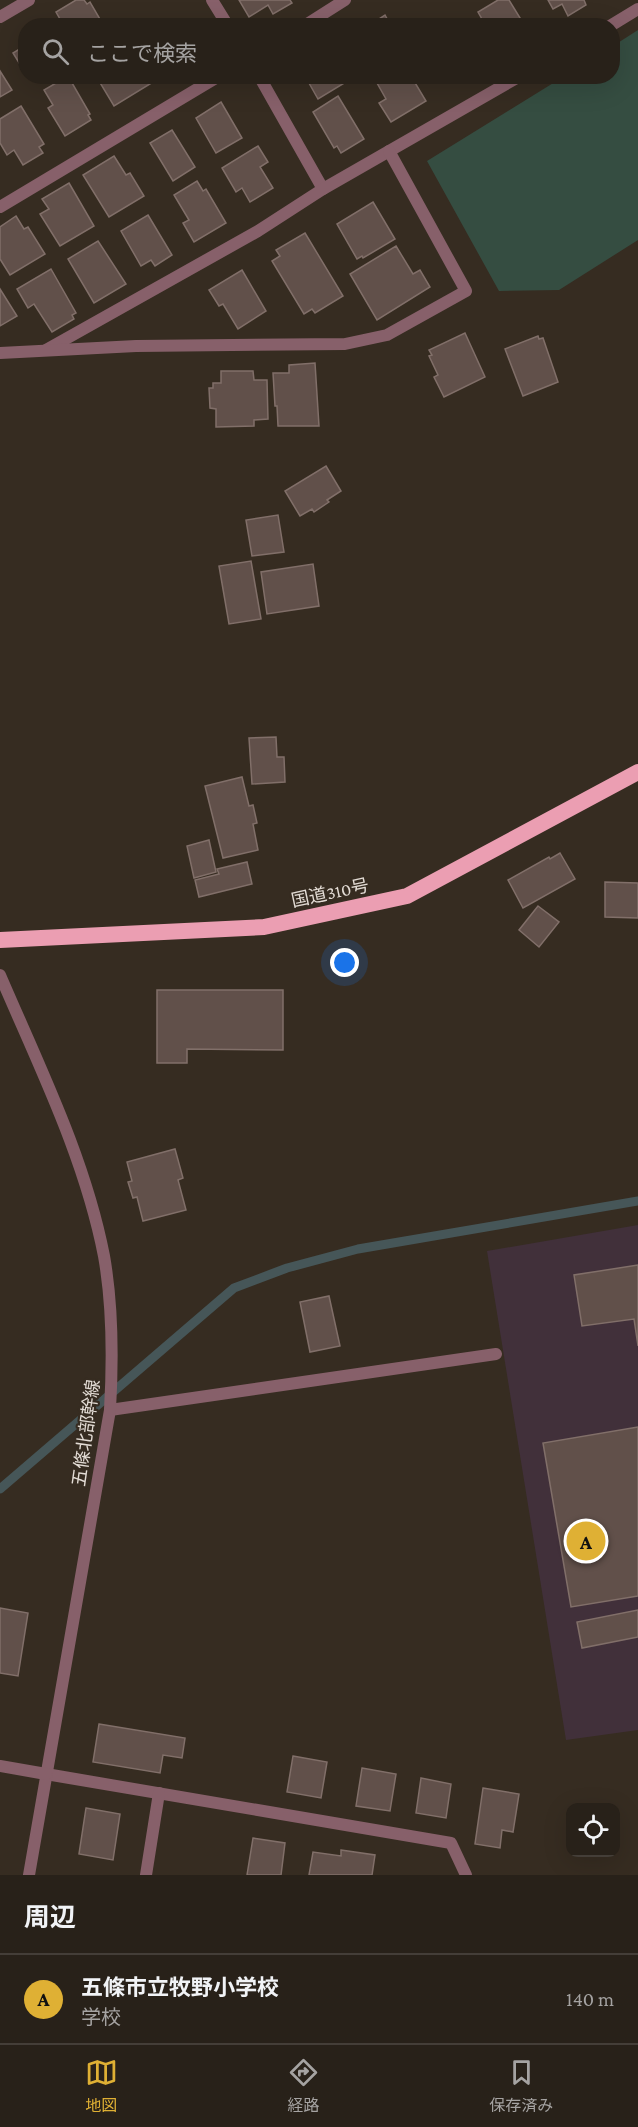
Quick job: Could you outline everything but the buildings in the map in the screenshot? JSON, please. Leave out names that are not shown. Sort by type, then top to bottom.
[{"type":"highway","name":"国道310号","points":[[0,940],[264,927],[407,896],[638,772]]},
{"type":"street","points":[[0,17],[30,0]]},
{"type":"street","points":[[213,0],[223,18]]},
{"type":"street","points":[[317,18],[345,0]]},
{"type":"street","points":[[620,20],[638,9]]},
{"type":"street","points":[[0,207],[206,84]]},
{"type":"street","points":[[264,84],[323,189]]},
{"type":"street","points":[[42,352],[258,231],[323,189],[506,84]]},
{"type":"street","points":[[0,353],[136,346],[345,344],[387,335],[466,291],[389,151]]},
{"type":"street","name":"五條北部幹線","points":[[0,975],[76,1158],[96,1222],[111,1307],[113,1360],[110,1410],[29,1875]]},
{"type":"street","points":[[110,1410],[496,1354]]},
{"type":"street","points":[[0,1766],[451,1843],[466,1875]]},
{"type":"street","points":[[146,1875],[159,1793]]},
{"type":"shaded area","points":[[638,1225],[638,1730],[566,1740],[487,1251]]},
{"type":"green space","points":[[638,30],[638,240],[559,290],[499,291],[427,161],[552,84],[620,84],[620,42]]},
{"type":"waterway","points":[[0,1489],[234,1288],[287,1268],[358,1249],[638,1201]]},
{"type":"place","name":"五條市立牧野小学校","points":[[586,1541]]}]
